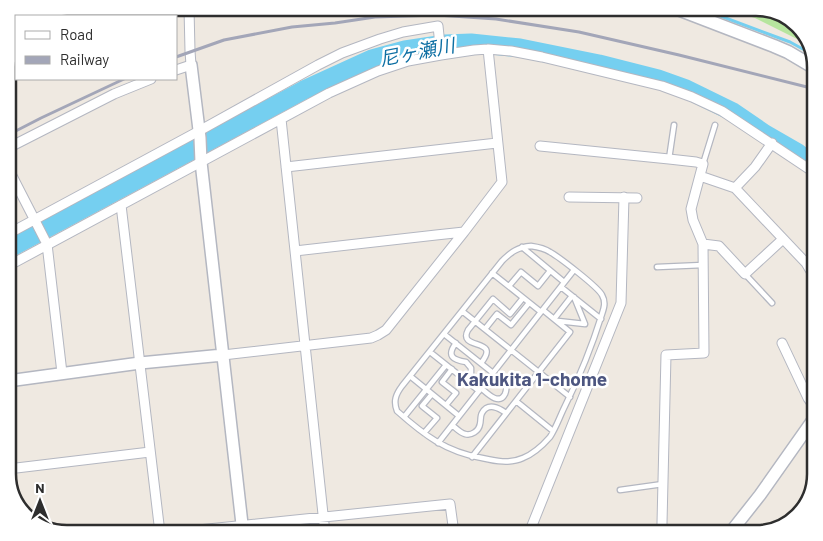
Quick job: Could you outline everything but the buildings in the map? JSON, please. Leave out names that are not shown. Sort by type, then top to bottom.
[{"type":"main road","points":[[696,16],[774,46],[806,63]]},
{"type":"street","points":[[189,16],[190,51],[201,160],[241,525]]},
{"type":"street","points":[[16,230],[199,135],[318,65],[342,54],[403,32],[438,26],[440,52]]},
{"type":"street","points":[[16,380],[371,338],[383,333],[502,182],[488,49]]},
{"type":"street","points":[[16,261],[201,160],[329,93],[378,71],[440,52],[488,49],[525,53],[662,86],[722,111],[807,167]]},
{"type":"street","points":[[178,69],[192,65]]},
{"type":"street","points":[[16,144],[114,94],[149,80]]},
{"type":"street","points":[[281,119],[324,525]]},
{"type":"street","points":[[286,167],[497,143]]},
{"type":"street","points":[[735,188],[756,167],[772,143]]},
{"type":"street","points":[[540,146],[703,164],[691,209],[692,220],[703,244],[704,353],[666,355],[664,525]]},
{"type":"street","points":[[700,176],[735,188],[807,264]]},
{"type":"street","points":[[16,184],[47,244],[62,373]]},
{"type":"street","points":[[532,525],[621,303],[624,197]]},
{"type":"street","points":[[569,198],[637,198]]},
{"type":"street","points":[[121,205],[159,525]]},
{"type":"street","points":[[295,251],[464,232]]},
{"type":"street","points":[[703,244],[719,246],[745,274],[783,239]]},
{"type":"street","points":[[782,344],[807,396]]},
{"type":"street","points":[[737,525],[807,430]]},
{"type":"street","points":[[16,468],[150,452]]},
{"type":"street","points":[[276,525],[450,504],[453,525]]},
{"type":"lane","points":[[669,159],[674,125]]},
{"type":"lane","points":[[703,164],[714,125]]},
{"type":"lane","points":[[531,246],[552,253],[598,289],[605,302],[601,319],[580,374],[553,431],[548,439],[532,453],[517,461],[505,462],[472,456],[451,450],[438,443],[397,411],[395,401],[399,390],[502,260],[510,252],[522,247],[531,246]]},
{"type":"lane","points":[[522,247],[563,284],[573,297],[585,324],[555,320]]},
{"type":"lane","points":[[657,267],[703,266]]},
{"type":"lane","points":[[438,443],[574,270]]},
{"type":"lane","points":[[508,286],[521,272],[538,286],[550,271]]},
{"type":"lane","points":[[472,456],[570,332],[529,303],[492,273]]},
{"type":"lane","points":[[745,274],[772,303]]},
{"type":"lane","points":[[573,297],[601,319]]},
{"type":"lane","points":[[555,320],[573,297]]},
{"type":"lane","points":[[480,363],[486,356],[485,349],[480,345],[470,342],[466,337],[466,333],[493,299],[510,314],[523,298]]},
{"type":"lane","points":[[485,329],[497,314],[511,325],[529,303]]},
{"type":"lane","points":[[462,311],[570,397]]},
{"type":"lane","points":[[444,334],[493,373]]},
{"type":"lane","points":[[456,344],[452,350],[453,357],[459,361],[466,362],[471,368],[471,373],[465,380]]},
{"type":"lane","points":[[430,352],[465,380],[493,398],[502,398],[505,394],[506,384],[512,379],[518,379],[528,386]]},
{"type":"lane","points":[[404,417],[446,364]]},
{"type":"lane","points":[[446,405],[456,393],[442,382],[452,370]]},
{"type":"lane","points":[[410,376],[459,416]]},
{"type":"lane","points":[[424,433],[437,418],[422,406],[432,394]]},
{"type":"lane","points":[[516,401],[553,431]]},
{"type":"lane","points":[[452,425],[462,433],[470,434],[479,428],[481,415],[485,410],[495,407],[506,413]]},
{"type":"lane","points":[[620,490],[663,484]]},
{"type":"green space","points":[[748,16],[775,20],[792,31],[798,40]]},
{"type":"waterway","points":[[720,16],[790,42],[803,49]]},
{"type":"waterway","name":"尼ヶ瀬川","points":[[16,245],[304,90],[372,59],[405,50],[445,44],[471,43],[520,48],[599,64],[658,79],[686,89],[733,112],[807,160]]},
{"type":"railway","points":[[178,56],[224,40],[292,27],[375,17],[406,16]]},
{"type":"railway","points":[[452,16],[496,19],[579,32],[807,87]]},
{"type":"railway","points":[[16,131],[122,80]]},
{"type":"district","name":"Kakukita 1-chome","points":[[532,379]]}]
